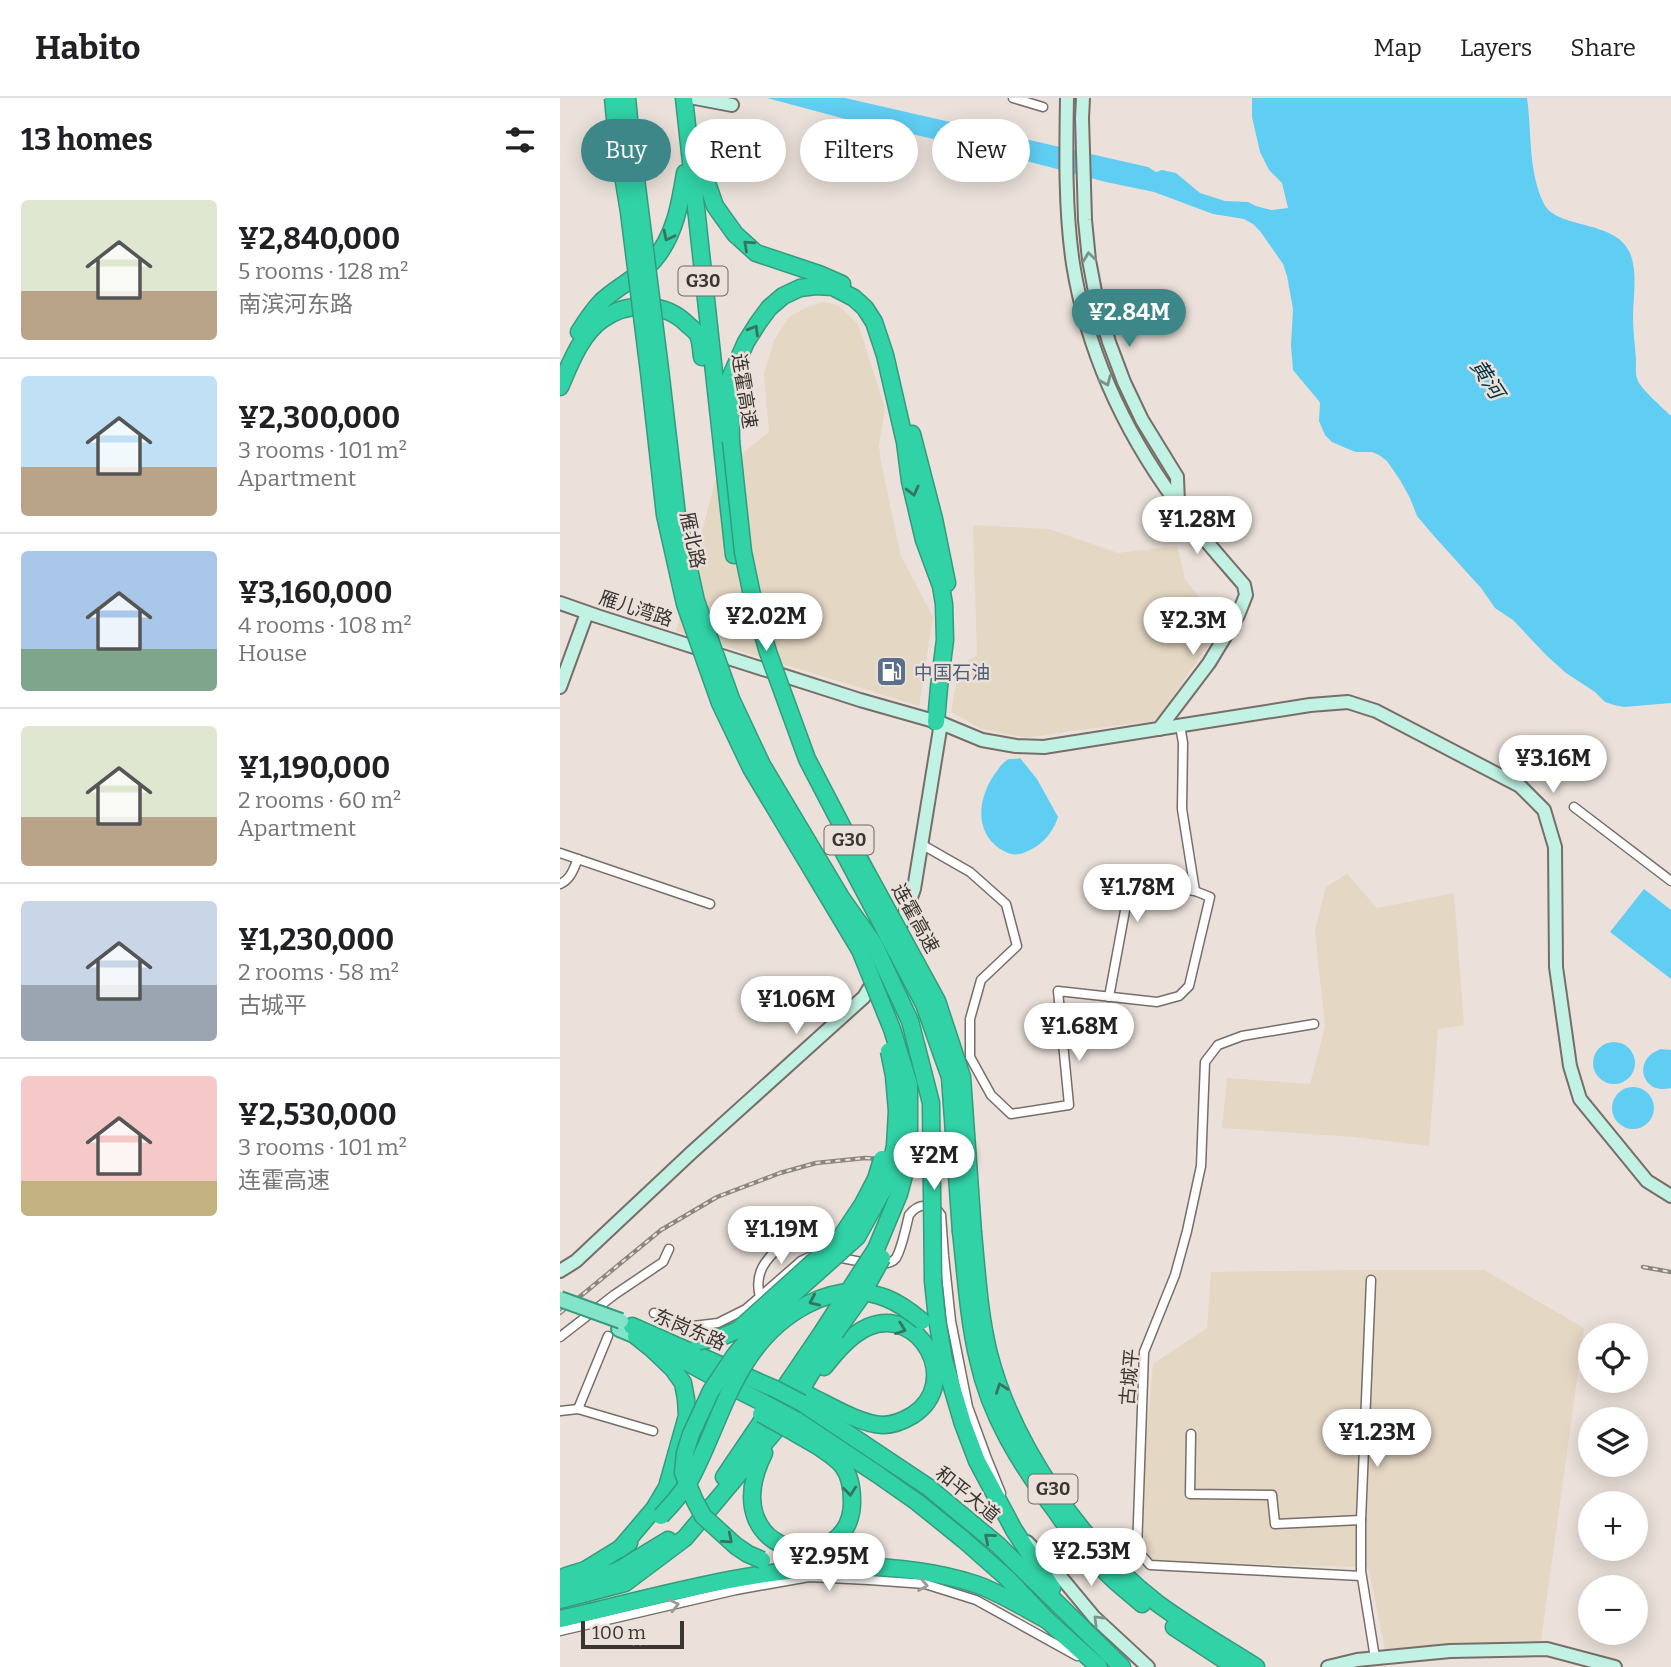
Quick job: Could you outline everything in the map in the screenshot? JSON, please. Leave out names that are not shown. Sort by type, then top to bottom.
[{"type":"highway","name":"雁北路","points":[[613,98],[665,515],[685,604],[720,703],[751,768],[867,947]]},
{"type":"highway","name":"雁北路","points":[[627,98],[677,515],[696,601],[730,699],[762,765],[842,899],[867,947]]},
{"type":"highway","name":"连霍高速","points":[[684,98],[691,119]]},
{"type":"highway","name":"连霍高速","points":[[691,119],[695,98]]},
{"type":"highway","points":[[560,364],[601,301],[634,278],[654,259],[669,237],[680,208],[685,174]]},
{"type":"highway","name":"连霍高速","points":[[693,182],[723,441],[753,600],[807,759],[937,1000],[962,1077],[970,1316],[989,1399],[1002,1428],[1034,1482],[1070,1532],[1106,1573],[1152,1612],[1235,1667]]},
{"type":"highway","name":"连霍高速","points":[[702,182],[710,307],[734,555],[743,604],[759,658],[799,765],[924,1004],[950,1077],[967,1232],[981,1313],[990,1356],[1019,1434],[1077,1523],[1113,1564],[1157,1602],[1256,1667]]},
{"type":"highway","points":[[707,182],[715,206],[736,234],[757,253],[842,284],[877,311],[884,325],[934,519],[952,611],[947,685],[938,722]]},
{"type":"highway","points":[[723,441],[730,378],[746,342],[769,308],[783,296],[800,288],[816,286],[833,287],[854,298],[865,308],[874,322],[885,355],[905,442],[910,481],[924,540],[944,604],[946,640],[939,687],[938,722]]},
{"type":"highway","points":[[560,387],[573,358],[601,320],[621,310],[648,305],[678,315],[698,335],[723,441]]},
{"type":"highway","points":[[867,947],[890,976],[910,1021],[931,1103],[933,1281],[930,1320],[977,1461],[1011,1523],[1074,1619]]},
{"type":"highway","points":[[758,1567],[748,1554],[704,1516],[683,1473],[685,1453],[711,1391],[735,1355],[764,1320],[858,1237],[887,1183],[895,1146],[897,1111],[894,1076],[867,947]]},
{"type":"highway","points":[[560,1589],[617,1571],[675,1536],[711,1495],[829,1332],[860,1298],[893,1237],[914,1175],[918,1143],[918,1073],[890,976]]},
{"type":"highway","points":[[560,1601],[625,1583],[685,1538],[793,1414],[829,1332],[876,1249],[899,1194],[906,1168],[909,1084],[892,1029],[878,997]]},
{"type":"highway","points":[[623,1330],[699,1340],[719,1338],[738,1330],[841,1237],[876,1179],[887,1144],[888,1074],[878,997]]},
{"type":"highway","points":[[560,1578],[585,1570],[620,1549],[657,1512],[680,1495],[691,1478],[747,1360],[781,1322],[806,1304],[835,1293],[868,1293],[887,1298],[930,1320]]},
{"type":"highway","points":[[793,1414],[845,1468],[851,1482],[852,1507],[847,1523],[831,1541],[811,1550],[786,1548],[777,1543],[760,1527],[752,1501],[758,1465],[793,1414],[839,1349],[868,1327],[894,1324],[917,1335],[926,1346],[936,1368],[929,1401],[919,1411],[898,1423],[884,1425],[793,1414]]},
{"type":"highway","points":[[623,1330],[673,1369],[683,1383],[686,1399],[687,1416],[657,1512]]},
{"type":"highway","name":"东岗东路","points":[[623,1330],[716,1354],[778,1385],[793,1414]]},
{"type":"highway","name":"东岗东路","points":[[623,1330],[734,1388],[749,1405],[793,1414]]},
{"type":"highway","name":"和平大道","points":[[793,1414],[928,1487],[998,1545],[1122,1667]]},
{"type":"highway","name":"和平大道","points":[[793,1414],[916,1502],[964,1540],[1099,1667]]},
{"type":"highway","points":[[560,1619],[758,1567],[866,1567],[920,1570],[1047,1620]]},
{"type":"main road","points":[[695,98],[732,105]]},
{"type":"main road","points":[[1068,98],[1069,220],[1073,262],[1081,305],[1101,368],[1128,427],[1151,467],[1178,506],[1244,585],[1246,595],[1238,615],[1209,663],[1159,729]]},
{"type":"main road","points":[[1083,98],[1085,219],[1097,302],[1116,362],[1142,420],[1178,477],[1178,506]]},
{"type":"main road","name":"雁儿湾路","points":[[560,603],[860,700],[938,722],[982,740],[1016,746],[1044,747],[1310,705],[1348,702],[1376,711],[1520,786],[1544,810],[1555,847],[1556,967],[1570,1066],[1580,1099],[1647,1181],[1671,1196]]},
{"type":"main road","points":[[560,687],[587,612]]},
{"type":"main road","points":[[560,1271],[576,1261],[691,1153],[864,998],[891,951],[914,888],[938,746],[938,722]]},
{"type":"main road","name":"东岗东路","points":[[560,1299],[623,1330]]},
{"type":"main road","name":"东岗东路","points":[[560,1308],[623,1330]]},
{"type":"main road","points":[[1011,1523],[1094,1617],[1148,1667]]},
{"type":"main road","points":[[1328,1667],[1357,1660],[1450,1651],[1547,1649],[1615,1667]]},
{"type":"street","points":[[1013,98],[1040,103]]},
{"type":"street","points":[[1180,725],[1183,743],[1182,809],[1195,891]]},
{"type":"street","points":[[1574,807],[1671,881]]},
{"type":"street","points":[[921,844],[970,872],[1006,904],[1017,946],[981,980],[970,1019],[970,1057],[991,1095],[1011,1114],[1069,1105],[1058,991],[1109,997],[1157,1002],[1179,996],[1189,986],[1210,897],[1195,891],[1134,883],[1129,889],[1109,997]]},
{"type":"street","points":[[560,853],[710,904]]},
{"type":"street","points":[[560,884],[570,877],[578,859]]},
{"type":"street","name":"古城平","points":[[1314,1024],[1242,1036],[1218,1045],[1205,1062],[1201,1166],[1175,1275],[1144,1352],[1137,1550],[1150,1565],[1361,1576]]},
{"type":"street","points":[[654,1312],[693,1326],[718,1323],[746,1309],[801,1261],[817,1254],[881,1265],[891,1262],[898,1255],[909,1215],[922,1206],[928,1205],[938,1210],[941,1215],[951,1321],[968,1407],[1011,1523]]},
{"type":"street","points":[[760,1297],[760,1270],[791,1235]]},
{"type":"street","points":[[560,1337],[614,1295],[663,1262],[669,1249]]},
{"type":"street","points":[[1371,1280],[1361,1576],[1375,1658]]},
{"type":"street","points":[[578,1409],[623,1330]]},
{"type":"street","points":[[560,1411],[578,1409],[653,1431]]},
{"type":"street","points":[[1191,1434],[1191,1494],[1272,1495],[1275,1524],[1361,1520]]},
{"type":"street","points":[[560,1631],[736,1590],[809,1577],[925,1584],[978,1593],[1074,1653],[1089,1667]]},
{"type":"shaded area","points":[[823,302],[838,305],[858,324],[885,408],[879,446],[901,556],[933,617],[919,706],[676,631],[717,474],[769,432],[764,374],[774,340],[789,317]]},
{"type":"shaded area","points":[[973,525],[1049,529],[1118,553],[1177,546],[1185,579],[1221,626],[1156,721],[1027,738],[982,729],[951,712],[959,667],[977,655]]},
{"type":"shaded area","points":[[1347,874],[1377,908],[1454,893],[1464,1025],[1438,1029],[1429,1146],[1354,1137],[1222,1128],[1227,1078],[1310,1084],[1325,1027],[1315,931],[1326,887]]},
{"type":"shaded area","points":[[1484,1270],[1578,1325],[1578,1372],[1541,1641],[1385,1649],[1368,1567],[1141,1562],[1137,1543],[1153,1364],[1207,1328],[1211,1272]]},
{"type":"water","points":[[767,98],[845,98],[937,119],[932,119],[932,139],[918,135],[918,119],[845,119]]},
{"type":"water","name":"黄河","points":[[1252,98],[1527,98],[1535,178],[1544,204],[1561,218],[1612,235],[1623,242],[1630,253],[1634,277],[1633,322],[1637,379],[1671,416],[1671,703],[1624,707],[1614,705],[1605,702],[1566,673],[1513,620],[1495,608],[1481,588],[1417,516],[1410,498],[1387,461],[1372,452],[1348,449],[1332,442],[1325,435],[1319,421],[1320,403],[1293,370],[1293,309],[1283,264],[1253,224],[1244,219],[1213,214],[1154,192],[1030,162],[1030,140],[1148,167],[1156,172],[1162,170],[1176,173],[1200,193],[1225,201],[1248,202],[1271,210],[1288,208],[1282,183],[1269,170],[1260,152],[1252,117]]},
{"type":"water","points":[[1020,758],[1037,779],[1058,817],[1051,832],[1040,844],[1026,852],[1011,854],[992,842],[982,824],[981,814],[985,794],[994,775],[1007,760]]},
{"type":"water","points":[[1644,889],[1671,910],[1671,979],[1610,932]]},
{"type":"water","points":[[1614,1042],[1629,1048],[1635,1063],[1629,1078],[1614,1084],[1599,1078],[1593,1063],[1599,1048]]},
{"type":"water","points":[[1661,1049],[1671,1050],[1671,1088],[1653,1087],[1644,1075],[1646,1060]]},
{"type":"water","points":[[1633,1087],[1648,1093],[1654,1108],[1648,1123],[1633,1129],[1618,1123],[1612,1108],[1618,1093]]},
{"type":"railway","points":[[560,1313],[661,1230],[717,1197],[780,1173],[816,1163],[865,1158],[929,1162]]},
{"type":"railway","points":[[1643,1267],[1671,1272]]},
{"type":"place","name":"中国石油","points":[[891,672]]}]
